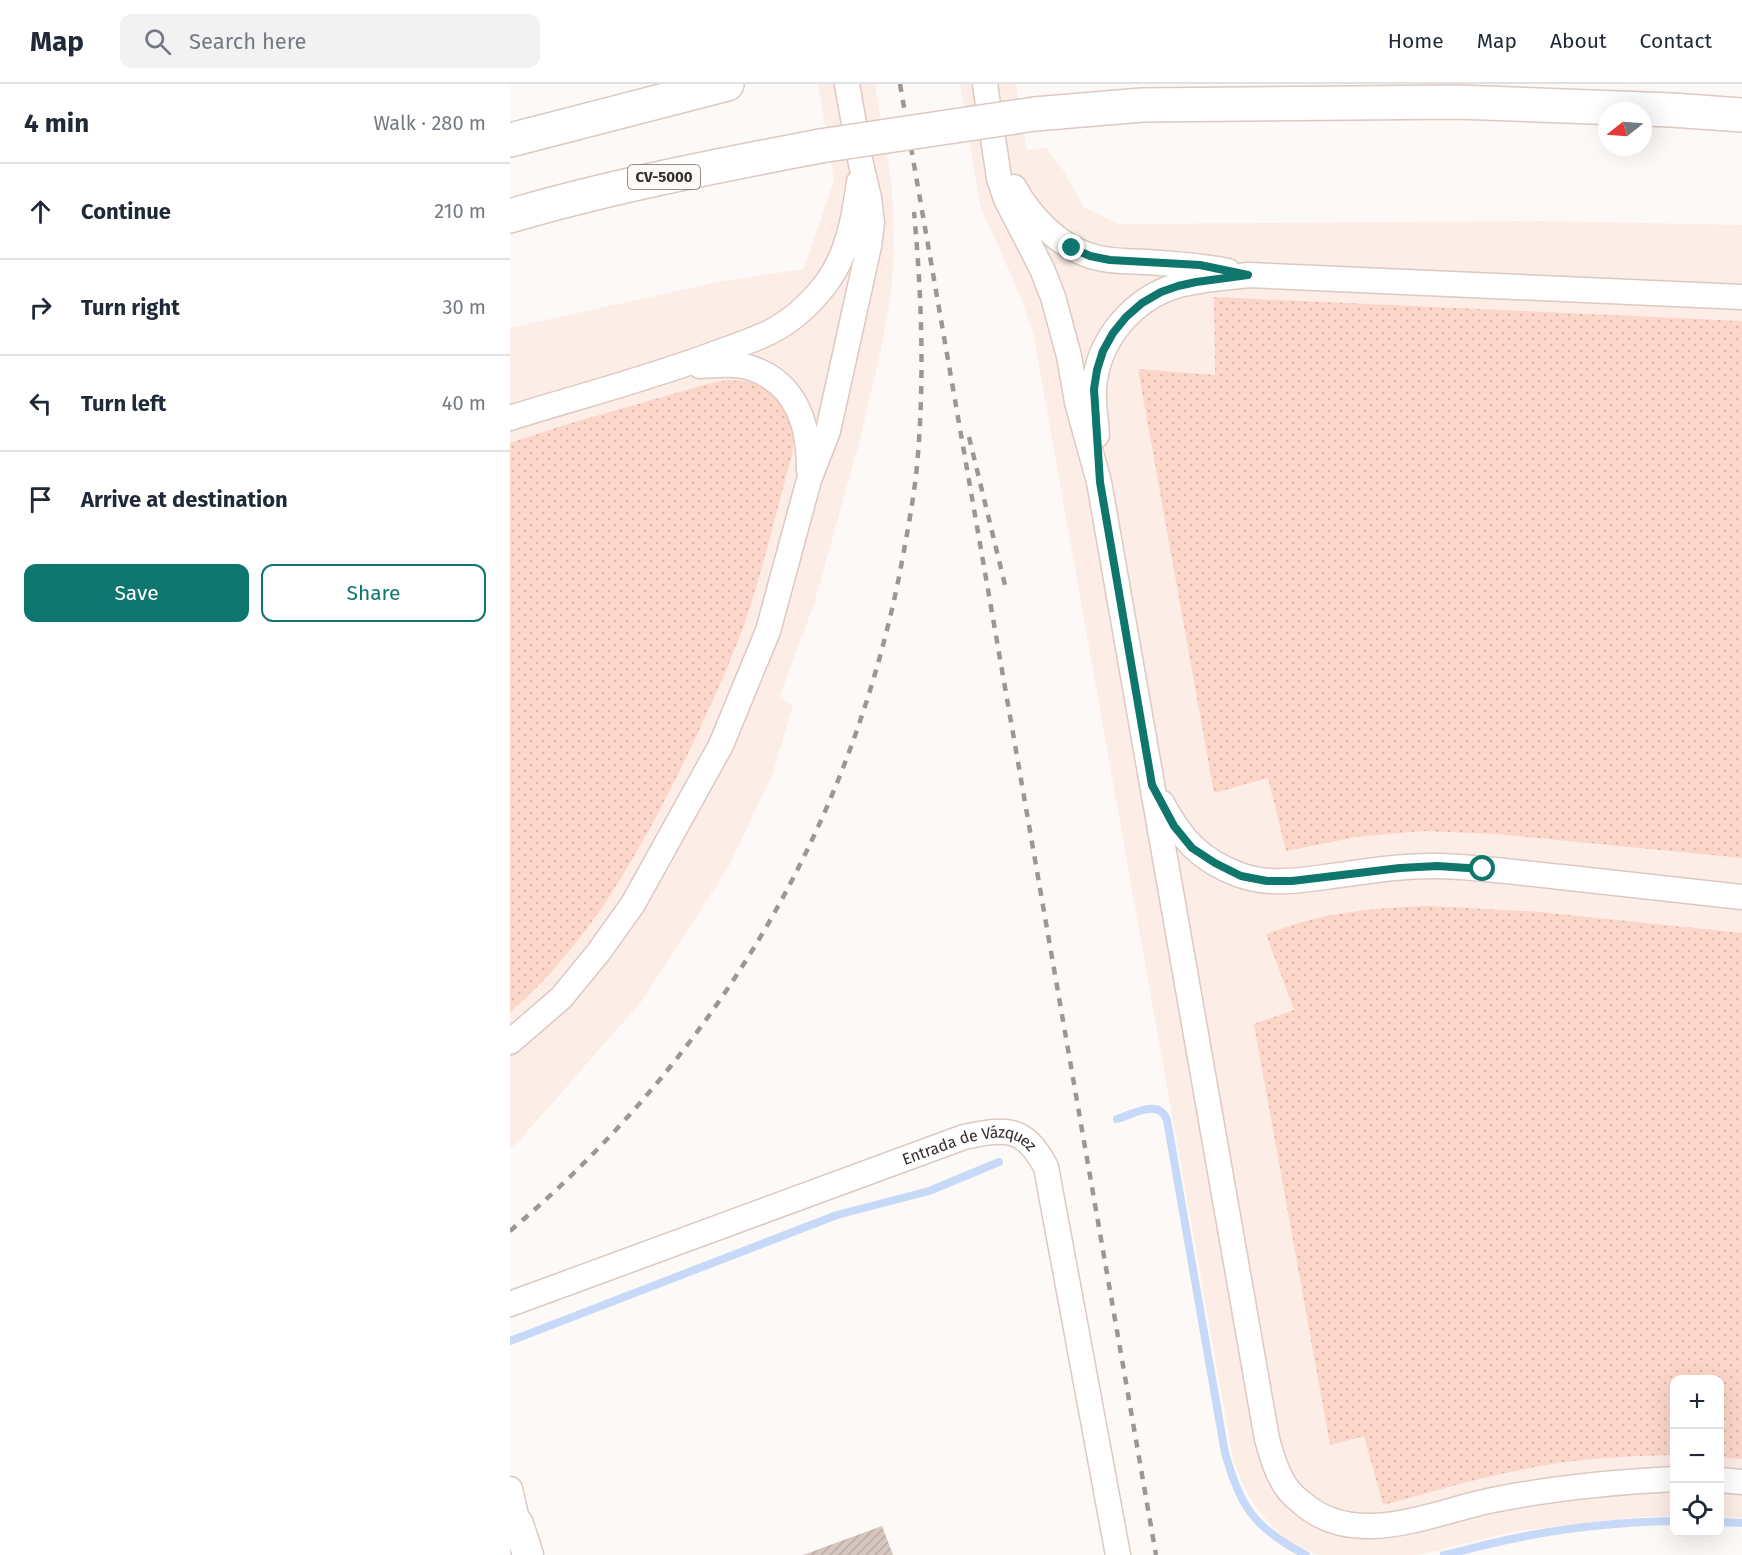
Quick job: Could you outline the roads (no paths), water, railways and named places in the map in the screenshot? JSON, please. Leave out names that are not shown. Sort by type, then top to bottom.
[{"type":"highway","points":[[510,123],[558,112],[720,84]]},
{"type":"highway","points":[[510,140],[727,84]]},
{"type":"highway","name":"CV-5000","points":[[510,216],[676,175],[820,146],[1035,114],[1142,105],[1458,102],[1742,115]]},
{"type":"street","points":[[510,1042],[561,998],[598,953],[633,904],[720,745],[768,631],[809,480],[828,431],[869,246],[872,222],[869,198],[847,84]]},
{"type":"street","points":[[985,84],[999,178],[1006,199],[1042,269],[1053,297],[1069,356],[1077,402],[1100,482]]},
{"type":"street","points":[[994,143],[1025,205],[1041,223],[1072,248],[1090,256],[1110,260],[1200,265],[1248,275],[1742,297]]},
{"type":"street","points":[[510,418],[683,366],[770,333],[791,319],[826,284],[839,262],[855,213],[861,164]]},
{"type":"street","points":[[1248,275],[1196,282],[1161,292],[1142,303],[1113,333],[1103,351],[1094,389],[1100,482],[1267,1439],[1281,1479],[1308,1509],[1326,1519],[1350,1525],[1373,1526],[1393,1524],[1492,1500],[1553,1490],[1619,1482],[1670,1479]]},
{"type":"street","points":[[683,366],[727,365],[750,368],[767,375],[782,386],[795,401],[804,422],[809,446],[809,480]]},
{"type":"street","points":[[1152,785],[1174,826],[1192,848],[1241,876],[1267,881],[1292,881],[1400,868],[1437,866],[1742,897]]},
{"type":"street","name":"Entrada de Vázquez","points":[[510,1304],[964,1137],[988,1132],[1010,1132],[1025,1138],[1037,1150],[1046,1167],[1118,1555]]},
{"type":"street","points":[[1724,1480],[1742,1482]]},
{"type":"street","points":[[510,1489],[528,1555]]},
{"type":"street","points":[[518,1524],[520,1555]]},
{"type":"waterway","points":[[1117,1119],[1138,1111],[1152,1109],[1163,1113],[1167,1120],[1225,1453],[1242,1499],[1256,1519],[1276,1537],[1306,1555]]},
{"type":"waterway","points":[[510,1341],[837,1215],[929,1191],[999,1162]]},
{"type":"waterway","points":[[1444,1555],[1559,1530],[1670,1521]]},
{"type":"waterway","points":[[1724,1522],[1742,1523]]},
{"type":"railway","points":[[900,84],[1156,1555]]},
{"type":"railway","points":[[510,1231],[583,1164],[649,1092],[709,1016],[762,935],[807,850],[846,761],[877,668],[900,572],[916,476],[921,410],[921,344],[914,212]]},
{"type":"railway","points":[[969,437],[1005,585]]}]
